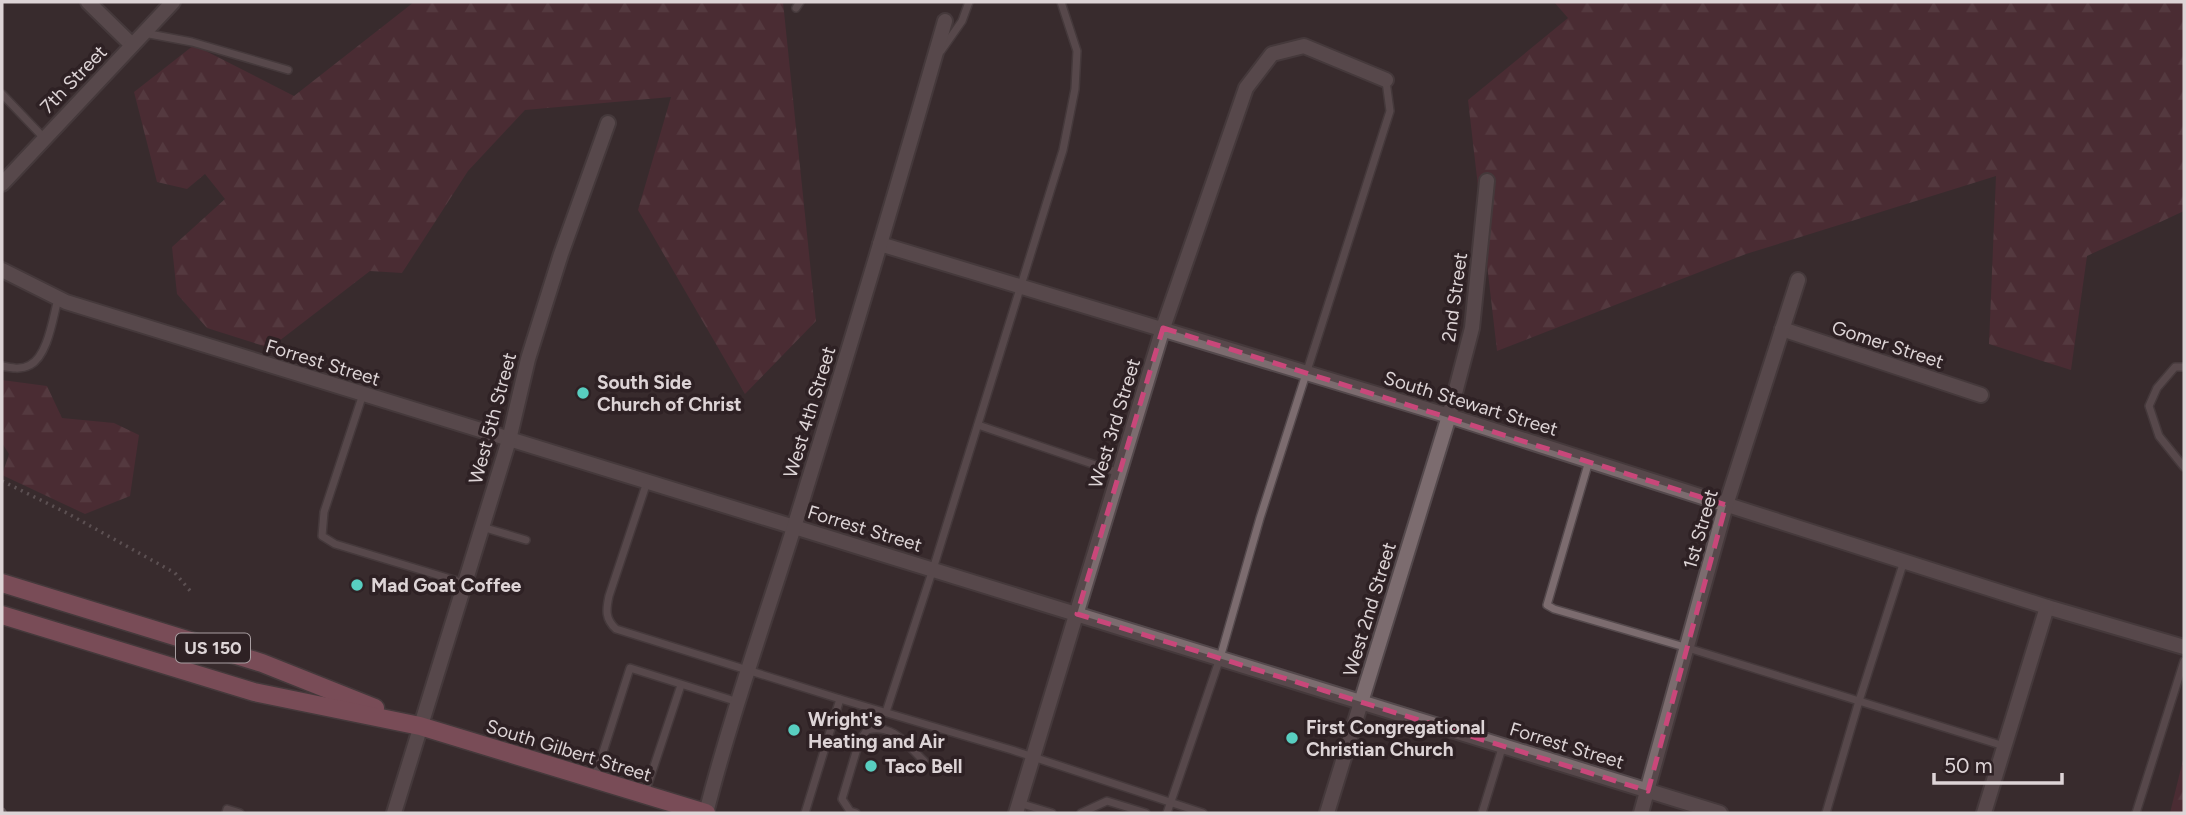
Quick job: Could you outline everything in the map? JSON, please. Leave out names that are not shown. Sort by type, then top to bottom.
[{"type":"main road","name":"South Gilbert Street","points":[[2,583],[262,663],[420,726],[706,813]]},
{"type":"main road","name":"South Gilbert Street","points":[[2,615],[254,692],[420,726]]},
{"type":"street","points":[[88,2],[132,45]]},
{"type":"street","name":"7th Street","points":[[2,184],[173,2]]},
{"type":"street","name":"West 4th Street","points":[[706,813],[880,244],[945,21]]},
{"type":"street","name":"West 3rd Street","points":[[1017,808],[1163,328],[1246,88],[1272,54],[1304,47],[1386,80]]},
{"type":"street","name":"West 5th Street","points":[[394,813],[509,440],[527,359],[608,123]]},
{"type":"street","name":"2nd Street","points":[[1449,416],[1472,328],[1487,181]]},
{"type":"street","name":"South Stewart Street","points":[[880,244],[1449,416],[2047,607],[2184,647]]},
{"type":"street","name":"Forrest Street","points":[[2,270],[58,298],[509,440],[1720,813]]},
{"type":"street","name":"1st Street","points":[[1641,813],[1726,505],[1798,280]]},
{"type":"street","name":"Gomer Street","points":[[1782,329],[1982,395]]},
{"type":"street","name":"West 2nd Street","points":[[1327,813],[1449,416]]},
{"type":"street","points":[[1984,813],[2047,607]]},
{"type":"lane","points":[[934,60],[962,21],[969,2]]},
{"type":"lane","points":[[886,712],[1063,150],[1075,89],[1077,51],[1060,2]]},
{"type":"lane","points":[[144,33],[192,42],[288,70]]},
{"type":"lane","points":[[1167,813],[1220,658],[1260,518],[1390,111],[1386,80]]},
{"type":"lane","points":[[2,94],[44,138]]},
{"type":"lane","points":[[2,366],[17,369],[30,365],[41,356],[58,298]]},
{"type":"lane","points":[[2184,367],[2175,367],[2157,388],[2149,406],[2159,436],[2184,467]]},
{"type":"lane","points":[[363,394],[324,512],[322,536],[335,544],[464,583]]},
{"type":"lane","points":[[978,425],[1119,473]]},
{"type":"lane","points":[[1589,461],[1547,605],[2004,746]]},
{"type":"lane","points":[[648,482],[609,596],[606,611],[609,623],[617,629],[1012,750],[1203,813]]},
{"type":"lane","points":[[482,527],[526,541]]},
{"type":"lane","points":[[1826,813],[1904,561]]},
{"type":"lane","points":[[2136,813],[2184,661]]},
{"type":"lane","points":[[595,779],[630,668],[738,702]]},
{"type":"lane","points":[[644,795],[681,685]]},
{"type":"lane","points":[[805,813],[841,699]]},
{"type":"lane","points":[[856,813],[850,811],[842,799],[859,742],[867,730],[878,727],[890,730],[924,761]]},
{"type":"lane","points":[[1482,813],[1503,745]]},
{"type":"lane","points":[[1081,813],[1107,801],[1146,813]]},
{"type":"lane","points":[[1017,808],[1052,813]]},
{"type":"lane","points":[[226,813],[227,809],[240,813]]},
{"type":"path","points":[[2,481],[65,512],[175,573],[192,593]]},
{"type":"highlighted area","points":[[1163,328],[1726,505],[1648,791],[1077,614]]},
{"type":"green space","points":[[414,2],[783,2],[816,321],[745,394],[638,210],[671,97],[525,110],[468,171],[402,273],[370,271],[270,348],[207,328],[177,294],[172,247],[225,199],[205,174],[187,189],[157,182],[134,92],[194,45],[294,96]]},
{"type":"green space","points":[[1554,2],[2184,2],[2184,211],[2087,256],[2071,370],[1989,344],[1996,176],[1746,254],[1497,351],[1468,100],[1568,18]]},
{"type":"green space","points":[[2,380],[47,386],[62,418],[114,423],[139,435],[130,496],[85,514],[2,475],[9,454],[2,443]]},
{"type":"green space","points":[[2184,756],[2184,813],[2170,813]]},
{"type":"railway","points":[[2,809],[5,813]]},
{"type":"place","name":"South Side Church of Christ","points":[[583,393]]},
{"type":"place","name":"Mad Goat Coffee","points":[[357,585]]},
{"type":"place","name":"Wright's Heating and Air","points":[[794,730]]},
{"type":"place","name":"First Congregational Christian Church","points":[[1292,738]]},
{"type":"place","name":"Taco Bell","points":[[871,766]]}]
